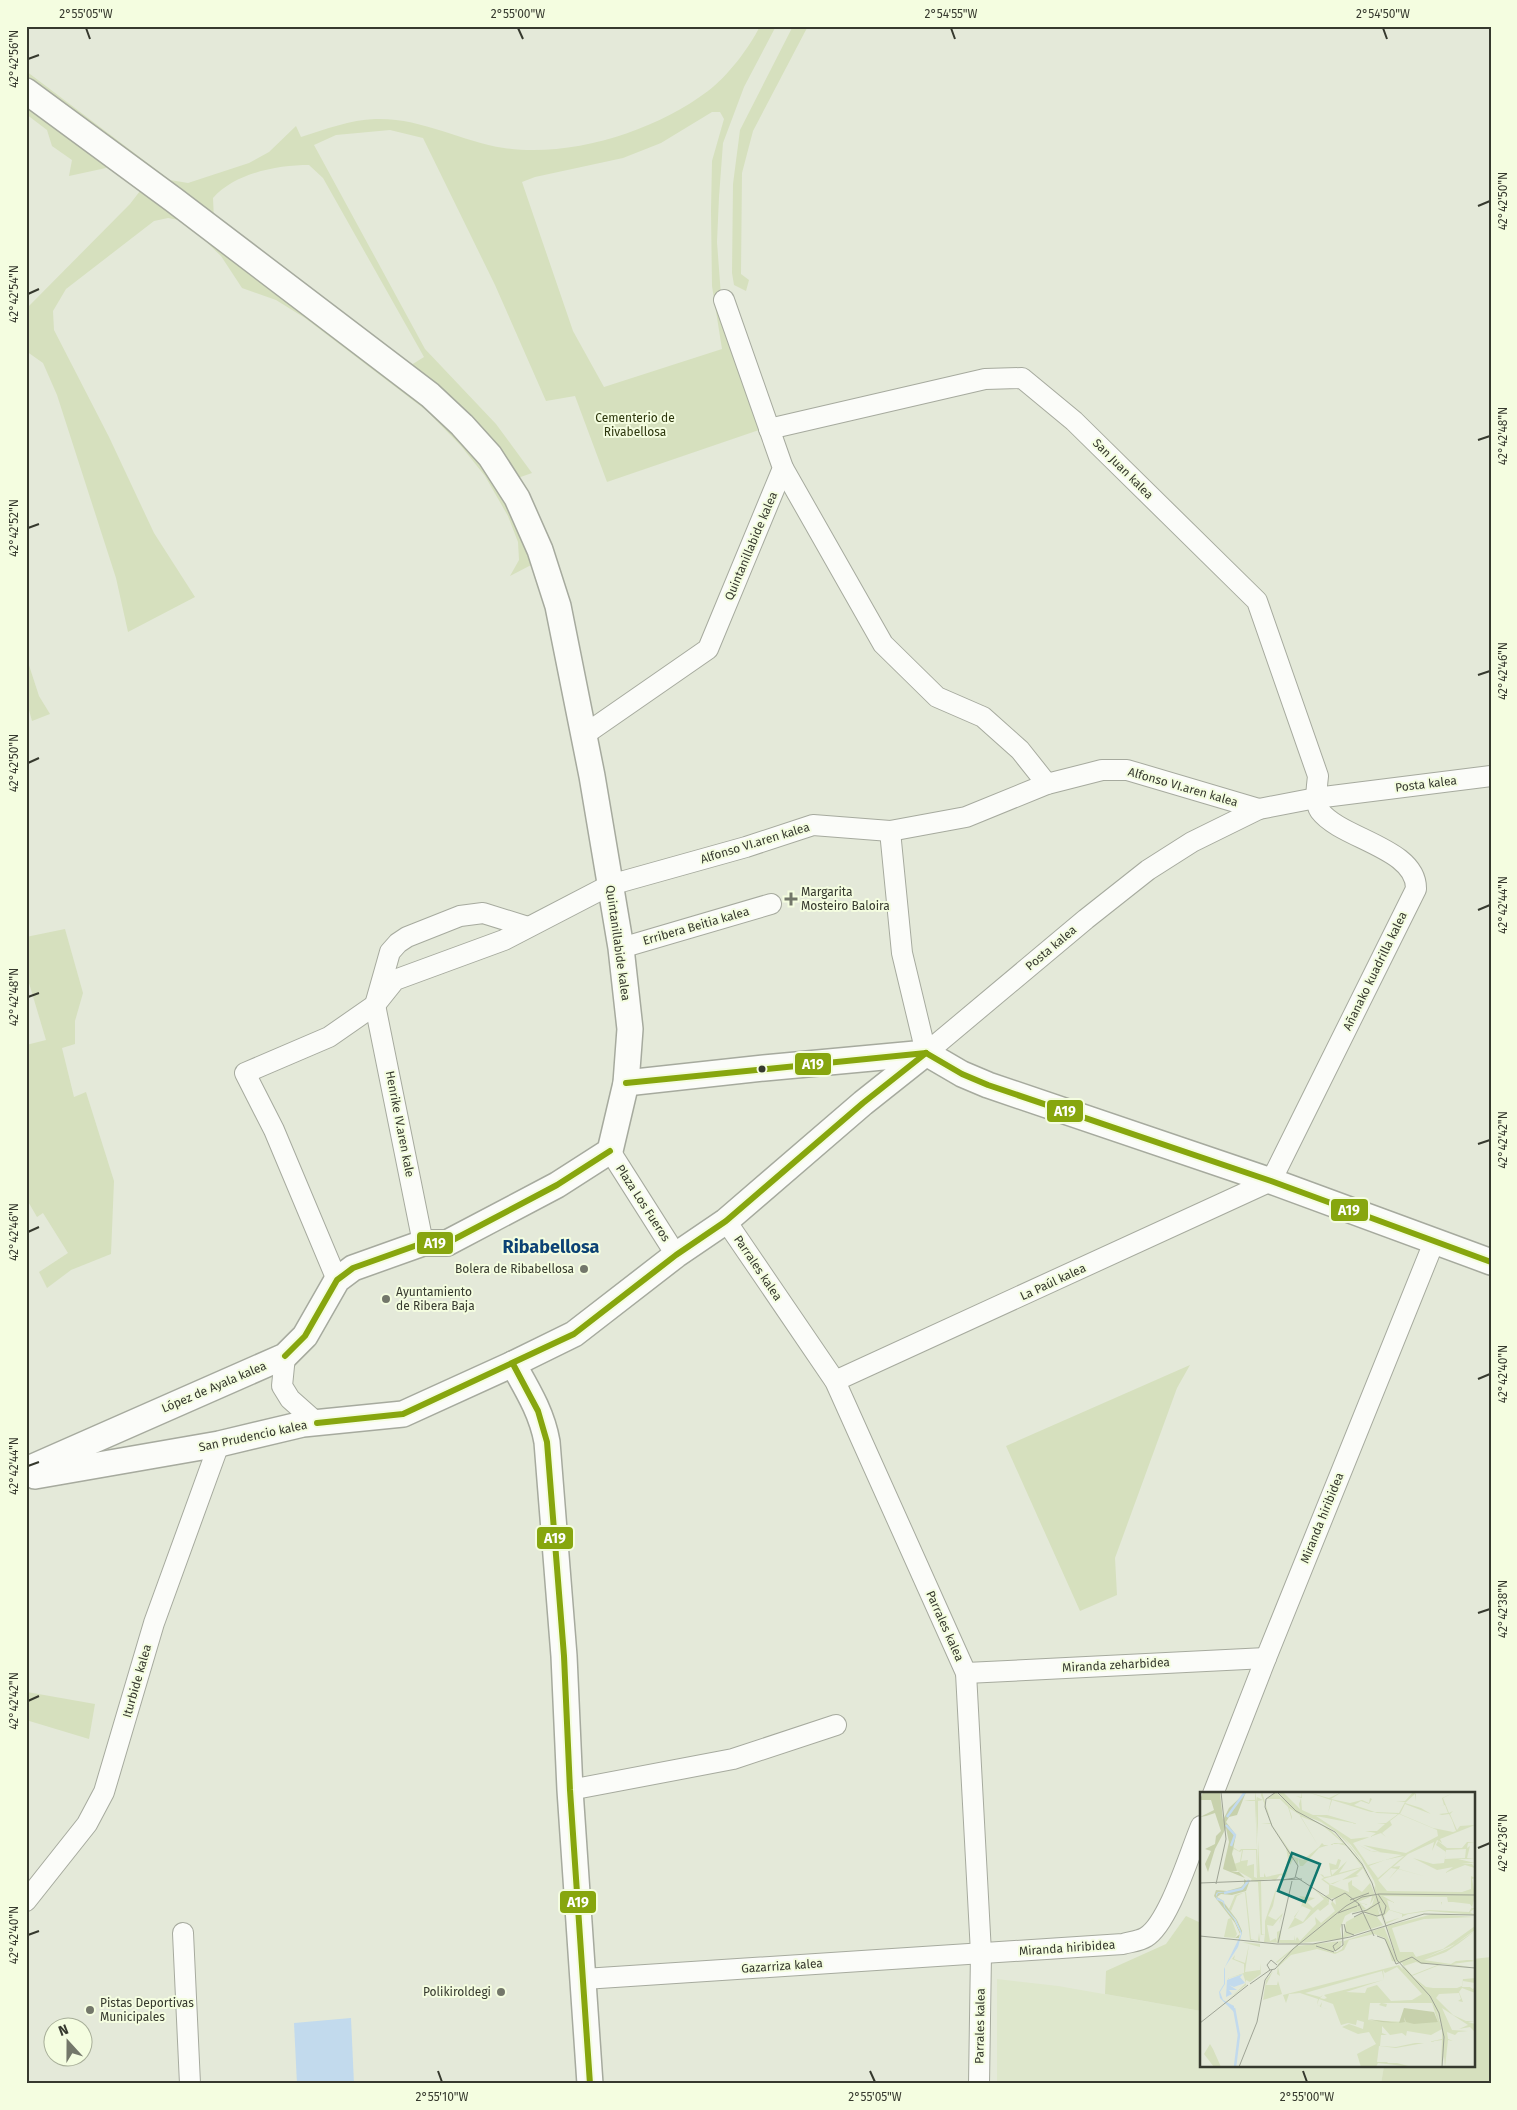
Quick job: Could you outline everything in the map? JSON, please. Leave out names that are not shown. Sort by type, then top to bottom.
[{"type":"street","name":"Quintanillabide kalea","points":[[26,90],[430,395],[462,425],[490,456],[517,498],[546,569],[558,606],[584,735],[621,948],[630,1029],[626,1084],[610,1151]]},
{"type":"street","points":[[724,300],[783,468],[883,644],[937,697],[983,717],[1020,750],[1047,784]]},
{"type":"street","name":"San Juan kalea","points":[[769,429],[985,379],[1022,378],[1074,421],[1257,601],[1318,776],[1316,798]]},
{"type":"street","name":"Quintanillabide kalea","points":[[584,735],[708,649],[783,468]]},
{"type":"street","name":"Alfonso VI.aren kalea","points":[[337,1280],[274,1130],[245,1073],[329,1037],[376,1005],[395,980],[504,940],[610,885],[746,847],[813,825],[890,831],[966,817],[1047,784],[1102,770],[1127,770],[1214,794],[1259,809]]},
{"type":"street","name":"Posta kalea","points":[[676,1255],[726,1221],[863,1102],[926,1053],[1086,919],[1148,870],[1192,842],[1259,809],[1316,798],[1491,776]]},
{"type":"street","points":[[1214,794],[1218,807],[1220,829]]},
{"type":"street","name":"Añanako kuadrilla kalea","points":[[1271,1181],[1416,889],[1416,878],[1408,868],[1394,856],[1332,822],[1319,810],[1316,798]]},
{"type":"street","points":[[890,831],[902,953],[926,1053]]},
{"type":"street","name":"Erribera Beitia kalea","points":[[621,948],[771,904]]},
{"type":"street","points":[[376,1005],[390,952],[407,937],[460,916],[484,913],[528,927]]},
{"type":"street","name":"Henrike IV.aren kale","points":[[376,1005],[423,1243]]},
{"type":"street","points":[[626,1084],[764,1068],[926,1053],[962,1074],[988,1085],[1271,1181],[1491,1262]]},
{"type":"street","name":"López de Ayala kalea","points":[[26,1470],[285,1356],[305,1336],[337,1280],[353,1268],[423,1243],[448,1243],[557,1185],[610,1151]]},
{"type":"street","name":"Plaza Los Fueros","points":[[610,1151],[676,1255]]},
{"type":"street","name":"La Paúl kalea","points":[[835,1381],[1271,1181]]},
{"type":"street","name":"Parrales kalea","points":[[726,1221],[835,1381],[966,1673],[981,1953],[979,2084]]},
{"type":"street","name":"Miranda hiribidea","points":[[1214,1792],[1434,1242]]},
{"type":"street","name":"San Prudencio kalea","points":[[26,1477],[219,1444],[303,1424],[403,1414],[574,1334],[676,1255]]},
{"type":"street","points":[[285,1356],[282,1386],[290,1399],[317,1423]]},
{"type":"street","points":[[513,1364],[535,1403],[544,1424],[548,1442],[564,1656],[570,1790],[590,2084]]},
{"type":"street","name":"Iturbide kalea","points":[[26,1901],[87,1824],[104,1792],[154,1623],[219,1444]]},
{"type":"street","name":"Miranda zeharbidea","points":[[966,1673],[1266,1658]]},
{"type":"street","points":[[570,1790],[733,1759],[836,1725]]},
{"type":"street","name":"Miranda hiribidea","points":[[981,1953],[1123,1944],[1145,1937],[1159,1925],[1177,1887],[1200,1829]]},
{"type":"street","points":[[182,1933],[190,2084]]},
{"type":"street","name":"Gazarriza kalea","points":[[584,1979],[981,1953]]},
{"type":"shaded area","points":[[997,1979],[1058,1986],[1200,2011],[1200,2068],[1384,2068],[1381,2084],[997,2084]]},
{"type":"green space","name":"Cementerio de Rivabellosa","points":[[760,26],[776,26],[744,87],[723,143],[717,242],[721,296],[759,430],[607,482],[575,396],[546,401],[495,285],[423,138],[390,130],[336,135],[314,145],[425,349],[496,424],[532,473],[515,479],[408,367],[424,357],[323,178],[309,165],[270,169],[233,182],[213,198],[214,220],[26,79],[26,71],[170,180],[188,183],[249,163],[269,152],[296,126],[301,137],[356,121],[391,119],[424,125],[488,145],[530,150],[584,145],[611,138],[663,118],[708,91],[730,70]],"holes":[[[712,112],[720,112],[724,119],[712,161],[711,211],[712,286],[722,349],[604,387],[573,331],[522,182],[535,177],[623,158],[661,143]]]},
{"type":"green space","points":[[793,26],[808,26],[753,131],[742,173],[741,274],[749,280],[746,291],[734,285],[732,273],[733,184],[740,130]]},
{"type":"green space","points":[[26,99],[102,154],[106,168],[69,176],[72,160],[52,146],[47,130],[26,114]]},
{"type":"green space","points":[[148,190],[437,412],[500,485],[533,564],[510,576],[519,560],[518,542],[508,516],[485,476],[461,446],[427,411],[305,318],[276,300],[242,288],[221,256],[195,231],[179,220],[168,218],[154,221],[66,289],[53,311],[54,330],[109,437],[154,533],[195,597],[128,632],[116,578],[57,395],[43,363],[26,351],[26,309],[130,204],[140,191]]},
{"type":"green space","points":[[26,656],[39,696],[50,714],[32,721],[26,699]]},
{"type":"green space","points":[[65,929],[83,993],[75,1021],[75,1044],[62,1048],[74,1097],[86,1092],[114,1181],[111,1254],[71,1270],[47,1288],[39,1272],[68,1253],[43,1213],[37,1217],[26,1198],[26,1045],[46,1040],[26,973],[26,937]]},
{"type":"green space","points":[[1190,1365],[1177,1388],[1115,1558],[1117,1595],[1080,1611],[1006,1446]]},
{"type":"green space","points":[[26,1637],[27,1692],[95,1704],[89,1739],[26,1720]]},
{"type":"green space","points":[[1186,1916],[1200,1923],[1200,2011],[1105,1994],[1106,1971],[1166,1944]]},
{"type":"green space","points":[[1491,1957],[1491,2084],[1381,2084],[1384,2068],[1474,2068],[1474,1959]]},
{"type":"water","points":[[351,2018],[354,2084],[297,2084],[294,2023]]},
{"type":"transit line","name":"A19","points":[[926,1053],[962,1074],[988,1085],[1271,1181],[1491,1262]]},
{"type":"transit line","name":"A19","points":[[626,1083],[926,1053]]},
{"type":"transit line","name":"A19","points":[[317,1423],[403,1414],[574,1334],[676,1255],[726,1221],[863,1103],[926,1053]]},
{"type":"transit line","name":"A19","points":[[285,1356],[305,1336],[337,1280],[353,1268],[423,1243],[447,1243],[557,1185],[610,1151]]},
{"type":"transit line","name":"A19","points":[[513,1364],[538,1411],[547,1442],[564,1656],[570,1790],[590,2084]]},
{"type":"place","name":"Margarita Mosteiro Baloira","points":[[791,899]]},
{"type":"place","name":"Bolera de Ribabellosa","points":[[584,1269]]},
{"type":"place","name":"Ayuntamiento de Ribera Baja","points":[[386,1299]]},
{"type":"place","name":"Polikiroldegi","points":[[501,1992]]},
{"type":"place","name":"Pistas Deportivas Municipales","points":[[90,2010]]},
{"type":"district","name":"Ribabellosa","points":[[551,1247]]}]
